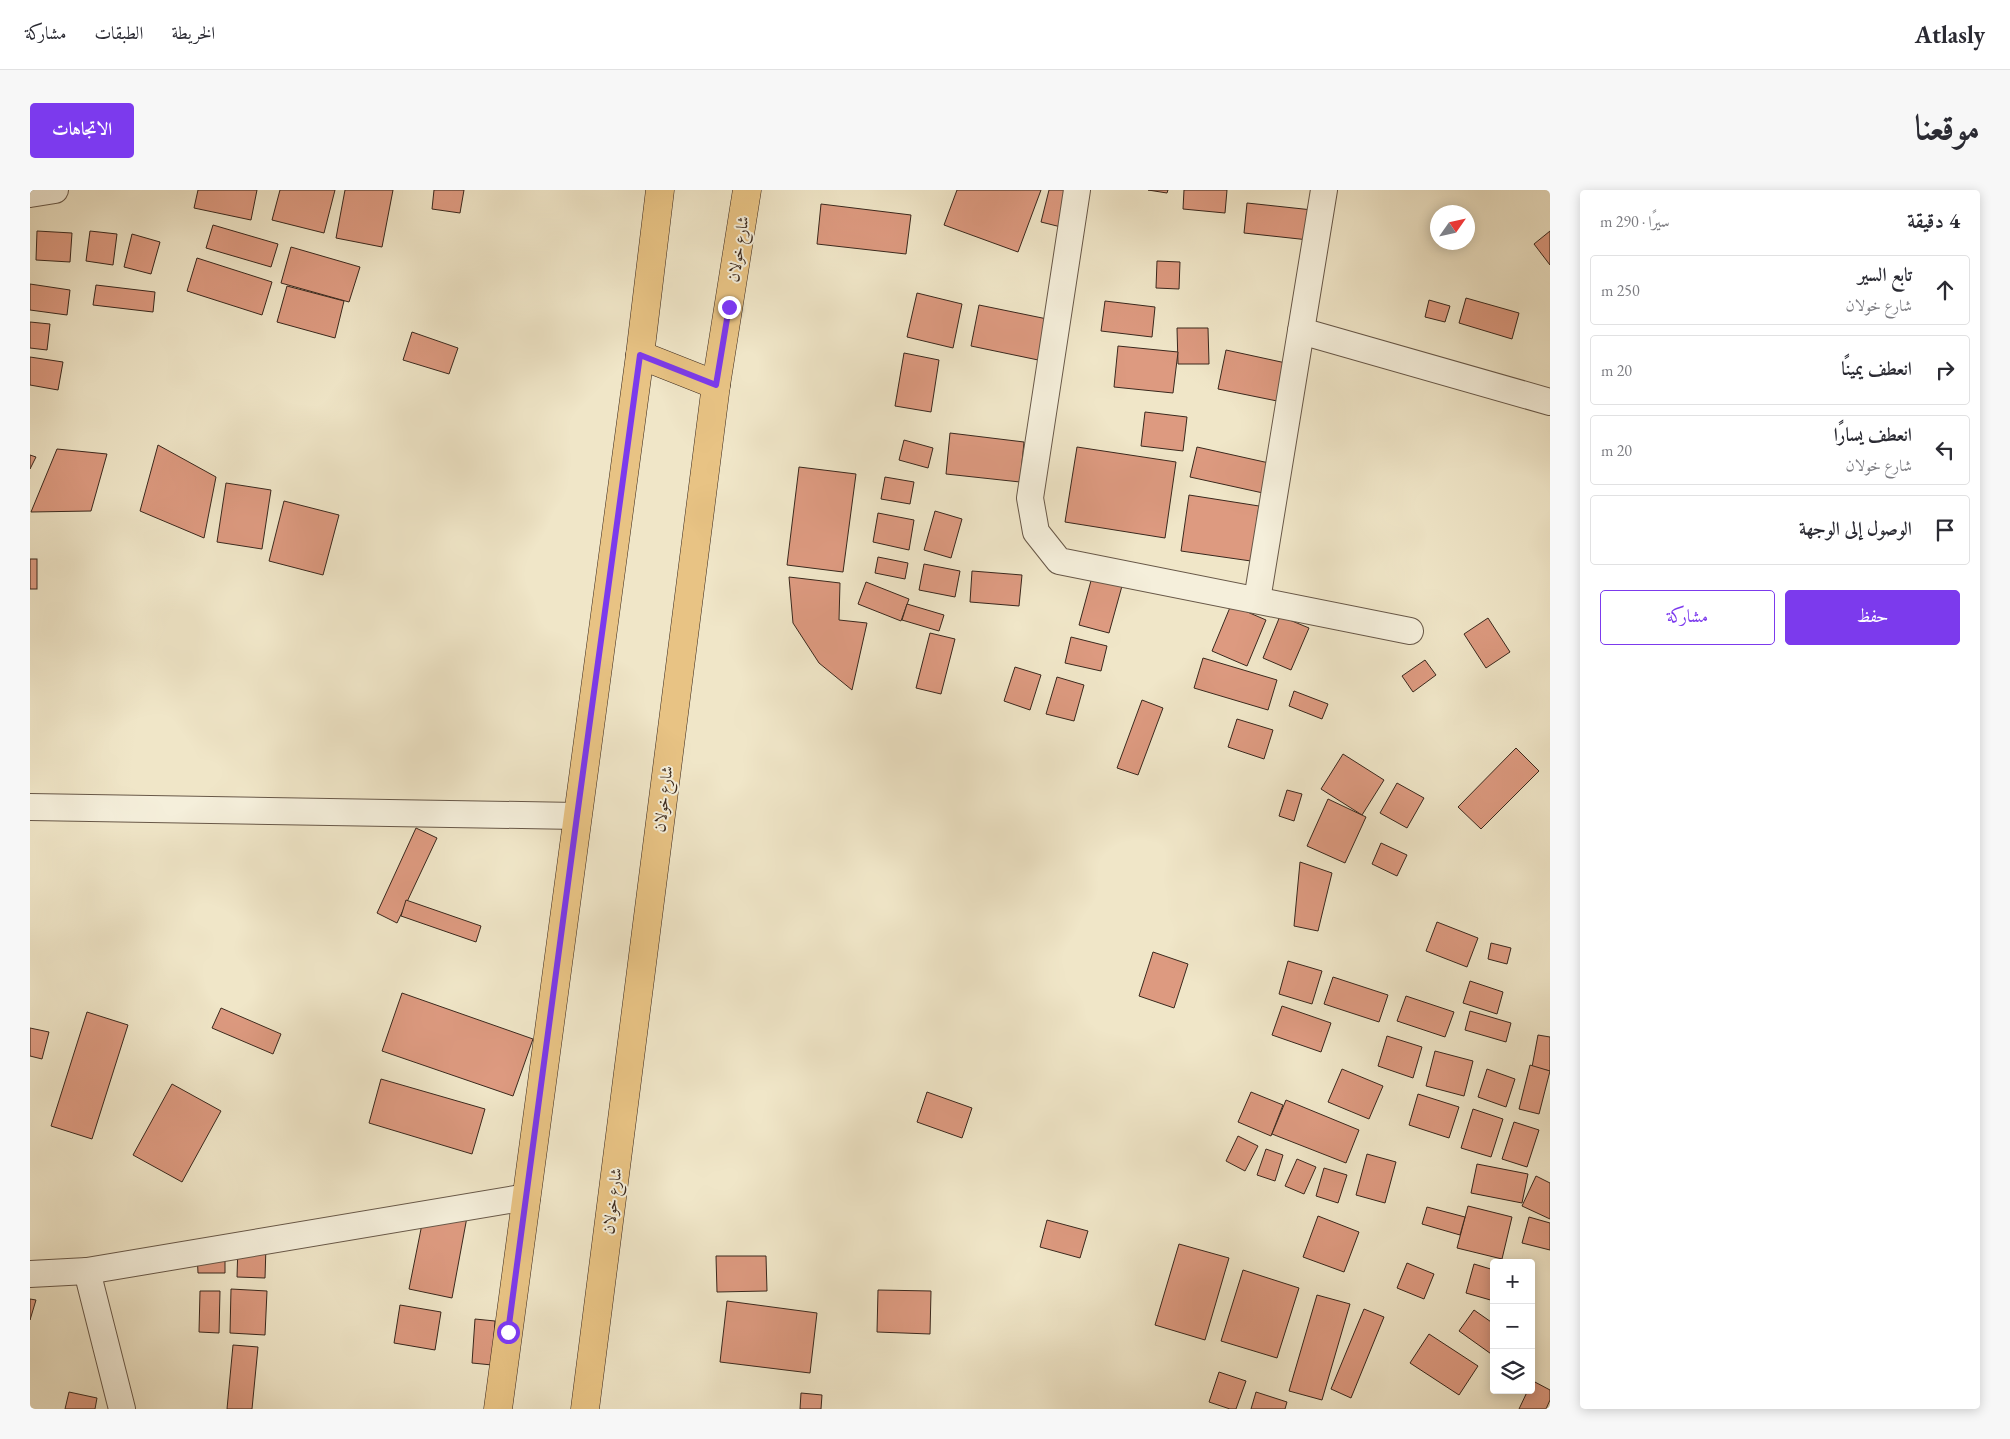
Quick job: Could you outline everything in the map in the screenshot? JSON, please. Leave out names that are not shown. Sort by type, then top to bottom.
[{"type":"main road","points":[[498,1409],[640,355],[660,190]]},
{"type":"main road","name":"شارع خولان","points":[[585,1409],[716,385],[748,190]]},
{"type":"main road","points":[[640,355],[716,385]]},
{"type":"street","points":[[30,194],[55,190]]},
{"type":"street","points":[[1076,190],[1030,498],[1036,532],[1059,561],[1410,631]]},
{"type":"street","points":[[1257,600],[1324,190]]},
{"type":"street","points":[[1301,331],[1550,402]]},
{"type":"street","points":[[30,807],[577,816]]},
{"type":"street","points":[[30,1274],[87,1270],[527,1197]]},
{"type":"street","points":[[87,1270],[122,1409]]},
{"type":"building","points":[[198,190],[257,190],[251,220],[194,208]]},
{"type":"building","points":[[280,190],[335,190],[324,233],[272,220]]},
{"type":"building","points":[[345,190],[393,190],[382,247],[336,238]]},
{"type":"building","points":[[434,190],[464,190],[460,213],[432,209]]},
{"type":"building","points":[[957,190],[1041,190],[1018,252],[944,225]]},
{"type":"building","points":[[1049,190],[1070,190],[1061,227],[1041,222]]},
{"type":"building","points":[[1148,190],[1168,190],[1167,193]]},
{"type":"building","points":[[1184,190],[1227,190],[1225,213],[1183,209]]},
{"type":"building","points":[[1247,203],[1322,211],[1318,241],[1244,233]]},
{"type":"building","points":[[821,204],[911,215],[906,254],[817,244]]},
{"type":"building","points":[[213,225],[278,244],[271,267],[206,248]]},
{"type":"building","points":[[37,231],[72,233],[70,262],[36,260]]},
{"type":"building","points":[[90,231],[117,234],[113,265],[86,261]]},
{"type":"building","points":[[1550,231],[1550,265],[1534,244]]},
{"type":"building","points":[[132,234],[160,242],[151,274],[124,267]]},
{"type":"building","points":[[291,247],[360,267],[349,302],[281,283]]},
{"type":"building","points":[[197,258],[272,282],[262,315],[187,291]]},
{"type":"building","points":[[1157,261],[1180,262],[1179,289],[1156,288]]},
{"type":"building","points":[[30,284],[70,290],[67,315],[30,310]]},
{"type":"building","points":[[96,285],[155,292],[153,312],[93,305]]},
{"type":"building","points":[[287,286],[344,301],[335,338],[277,322]]},
{"type":"building","points":[[917,293],[962,304],[953,348],[907,337]]},
{"type":"building","points":[[1466,298],[1519,313],[1512,339],[1459,323]]},
{"type":"building","points":[[1429,300],[1450,306],[1445,322],[1425,317]]},
{"type":"building","points":[[1105,301],[1155,307],[1152,337],[1101,331]]},
{"type":"building","points":[[979,305],[1052,320],[1043,361],[971,346]]},
{"type":"building","points":[[30,322],[50,324],[47,350],[30,348]]},
{"type":"building","points":[[1177,328],[1208,328],[1209,364],[1178,364]]},
{"type":"building","points":[[412,332],[458,348],[449,374],[403,360]]},
{"type":"building","points":[[1118,346],[1178,352],[1173,393],[1114,387]]},
{"type":"building","points":[[1226,350],[1295,365],[1287,403],[1218,389]]},
{"type":"building","points":[[904,353],[939,360],[931,412],[895,406]]},
{"type":"building","points":[[30,357],[63,362],[58,390],[30,385]]},
{"type":"building","points":[[1145,412],[1187,417],[1183,451],[1141,446]]},
{"type":"building","points":[[950,433],[1024,442],[1020,482],[946,474]]},
{"type":"building","points":[[904,440],[933,448],[928,468],[899,460]]},
{"type":"building","points":[[158,445],[216,477],[204,538],[140,511]]},
{"type":"building","points":[[1077,447],[1176,462],[1165,538],[1065,522]]},
{"type":"building","points":[[1197,447],[1269,463],[1263,493],[1190,477]]},
{"type":"building","points":[[57,449],[107,454],[91,511],[31,512]]},
{"type":"building","points":[[30,455],[36,457],[30,469]]},
{"type":"building","points":[[799,467],[856,474],[843,572],[787,565]]},
{"type":"building","points":[[885,477],[914,482],[910,504],[881,499]]},
{"type":"building","points":[[226,483],[271,490],[262,549],[217,542]]},
{"type":"building","points":[[1189,495],[1259,506],[1251,561],[1181,551]]},
{"type":"building","points":[[284,501],[339,515],[323,575],[269,561]]},
{"type":"building","points":[[935,511],[962,519],[951,558],[924,550]]},
{"type":"building","points":[[878,513],[914,520],[909,550],[873,542]]},
{"type":"building","points":[[878,557],[908,563],[905,579],[875,573]]},
{"type":"building","points":[[30,559],[37,559],[37,589],[30,589]]},
{"type":"building","points":[[924,564],[960,571],[955,597],[919,590]]},
{"type":"building","points":[[972,571],[1022,575],[1019,606],[970,602]]},
{"type":"building","points":[[789,577],[840,583],[839,620],[867,623],[852,690],[819,663],[793,623]]},
{"type":"building","points":[[1092,577],[1122,586],[1109,633],[1079,625]]},
{"type":"building","points":[[866,582],[909,599],[901,621],[858,604]]},
{"type":"building","points":[[907,604],[944,615],[939,631],[902,620]]},
{"type":"building","points":[[1231,605],[1266,620],[1247,666],[1212,651]]},
{"type":"building","points":[[1280,616],[1309,628],[1291,670],[1263,658]]},
{"type":"building","points":[[1488,618],[1510,652],[1486,668],[1464,634]]},
{"type":"building","points":[[930,633],[955,639],[941,694],[916,688]]},
{"type":"building","points":[[1071,637],[1107,646],[1101,671],[1065,663]]},
{"type":"building","points":[[1203,658],[1277,680],[1268,710],[1194,688]]},
{"type":"building","points":[[1425,660],[1436,675],[1413,692],[1402,676]]},
{"type":"building","points":[[1015,667],[1041,675],[1030,710],[1004,701]]},
{"type":"building","points":[[1057,677],[1084,685],[1074,721],[1046,714]]},
{"type":"building","points":[[1294,691],[1328,704],[1322,719],[1289,706]]},
{"type":"building","points":[[1142,700],[1163,708],[1138,775],[1117,768]]},
{"type":"building","points":[[1237,719],[1273,730],[1264,759],[1228,747]]},
{"type":"building","points":[[1516,748],[1539,771],[1481,829],[1458,807]]},
{"type":"building","points":[[1343,754],[1384,780],[1362,815],[1321,789]]},
{"type":"building","points":[[1397,783],[1424,798],[1407,828],[1380,813]]},
{"type":"building","points":[[1287,790],[1302,794],[1294,821],[1279,816]]},
{"type":"building","points":[[1328,799],[1366,817],[1345,863],[1307,846]]},
{"type":"building","points":[[416,828],[437,838],[397,923],[377,913]]},
{"type":"building","points":[[1381,843],[1407,855],[1397,876],[1372,864]]},
{"type":"building","points":[[1300,862],[1332,873],[1318,931],[1294,926]]},
{"type":"building","points":[[406,900],[481,926],[476,942],[401,916]]},
{"type":"building","points":[[1437,922],[1478,938],[1467,967],[1426,951]]},
{"type":"building","points":[[1491,943],[1511,948],[1507,964],[1488,959]]},
{"type":"building","points":[[1153,952],[1188,964],[1174,1008],[1139,996]]},
{"type":"building","points":[[1288,961],[1322,971],[1312,1004],[1279,994]]},
{"type":"building","points":[[1333,977],[1388,995],[1379,1022],[1324,1004]]},
{"type":"building","points":[[1470,981],[1503,992],[1497,1014],[1463,1003]]},
{"type":"building","points":[[402,993],[533,1039],[513,1096],[382,1051]]},
{"type":"building","points":[[1406,996],[1454,1012],[1445,1037],[1397,1021]]},
{"type":"building","points":[[1282,1006],[1331,1023],[1321,1052],[1272,1035]]},
{"type":"building","points":[[221,1008],[281,1034],[273,1054],[212,1028]]},
{"type":"building","points":[[1470,1011],[1511,1023],[1506,1042],[1465,1030]]},
{"type":"building","points":[[87,1012],[128,1025],[92,1139],[51,1126]]},
{"type":"building","points":[[30,1028],[49,1032],[42,1059],[30,1056]]},
{"type":"building","points":[[1538,1035],[1550,1037],[1550,1071],[1532,1067]]},
{"type":"building","points":[[1387,1036],[1422,1047],[1413,1078],[1378,1066]]},
{"type":"building","points":[[1435,1051],[1473,1061],[1464,1096],[1426,1086]]},
{"type":"building","points":[[1530,1065],[1550,1071],[1539,1114],[1519,1109]]},
{"type":"building","points":[[1342,1069],[1383,1086],[1369,1119],[1328,1102]]},
{"type":"building","points":[[1487,1069],[1515,1079],[1506,1107],[1478,1097]]},
{"type":"building","points":[[381,1079],[485,1109],[472,1154],[369,1123]]},
{"type":"building","points":[[172,1084],[221,1111],[182,1182],[133,1155]]},
{"type":"building","points":[[927,1092],[972,1108],[962,1138],[917,1122]]},
{"type":"building","points":[[1251,1092],[1283,1105],[1271,1136],[1238,1122]]},
{"type":"building","points":[[1418,1094],[1459,1107],[1449,1138],[1409,1125]]},
{"type":"building","points":[[1286,1100],[1359,1130],[1346,1163],[1272,1134]]},
{"type":"building","points":[[1473,1109],[1503,1119],[1491,1157],[1461,1148]]},
{"type":"building","points":[[1514,1122],[1539,1130],[1527,1167],[1502,1159]]},
{"type":"building","points":[[1238,1136],[1258,1146],[1245,1171],[1226,1161]]},
{"type":"building","points":[[1266,1149],[1283,1155],[1275,1181],[1257,1175]]},
{"type":"building","points":[[1367,1154],[1396,1162],[1385,1203],[1356,1195]]},
{"type":"building","points":[[1297,1159],[1316,1167],[1304,1194],[1285,1186]]},
{"type":"building","points":[[1477,1164],[1528,1174],[1522,1203],[1471,1193]]},
{"type":"building","points":[[1324,1168],[1347,1175],[1338,1203],[1316,1196]]},
{"type":"building","points":[[1536,1176],[1550,1183],[1550,1219],[1522,1206]]},
{"type":"building","points":[[1468,1206],[1512,1217],[1502,1259],[1457,1248]]},
{"type":"building","points":[[1427,1207],[1465,1217],[1460,1235],[1422,1224]]},
{"type":"building","points":[[425,1209],[467,1217],[452,1298],[409,1289]]},
{"type":"building","points":[[1318,1216],[1359,1232],[1344,1272],[1303,1257]]},
{"type":"building","points":[[1529,1217],[1550,1223],[1550,1250],[1522,1243]]},
{"type":"building","points":[[1047,1220],[1088,1231],[1080,1258],[1040,1247]]},
{"type":"building","points":[[1179,1244],[1229,1258],[1205,1340],[1155,1325]]},
{"type":"building","points":[[238,1246],[266,1246],[265,1278],[237,1277]]},
{"type":"building","points":[[225,1252],[225,1273],[198,1273],[197,1253]]},
{"type":"building","points":[[716,1256],[766,1256],[767,1291],[717,1292]]},
{"type":"building","points":[[1407,1263],[1434,1274],[1424,1299],[1397,1288]]},
{"type":"building","points":[[1474,1264],[1490,1269],[1490,1300],[1466,1293]]},
{"type":"building","points":[[1243,1270],[1299,1288],[1277,1358],[1221,1341]]},
{"type":"building","points":[[231,1289],[267,1291],[265,1335],[230,1333]]},
{"type":"building","points":[[878,1290],[931,1291],[930,1334],[877,1332]]},
{"type":"building","points":[[200,1291],[220,1291],[219,1333],[199,1332]]},
{"type":"building","points":[[1317,1295],[1350,1304],[1322,1400],[1289,1391]]},
{"type":"building","points":[[30,1299],[36,1300],[30,1320]]},
{"type":"building","points":[[727,1301],[817,1313],[810,1373],[720,1362]]},
{"type":"building","points":[[400,1305],[441,1312],[435,1350],[394,1343]]},
{"type":"building","points":[[1364,1309],[1384,1317],[1351,1398],[1331,1389]]},
{"type":"building","points":[[1474,1310],[1490,1321],[1490,1353],[1459,1331]]},
{"type":"building","points":[[475,1319],[495,1321],[492,1365],[472,1363]]},
{"type":"building","points":[[1429,1334],[1478,1366],[1459,1395],[1410,1363]]},
{"type":"building","points":[[233,1345],[258,1347],[252,1409],[227,1409]]},
{"type":"building","points":[[1219,1372],[1246,1381],[1236,1409],[1230,1409],[1209,1402]]},
{"type":"building","points":[[1535,1382],[1550,1390],[1550,1400],[1546,1409],[1519,1409],[1526,1394],[1535,1394]]},
{"type":"building","points":[[69,1392],[97,1398],[95,1409],[65,1409]]},
{"type":"building","points":[[1256,1392],[1287,1402],[1285,1409],[1251,1409]]},
{"type":"building","points":[[801,1393],[822,1395],[821,1409],[800,1409]]},
{"type":"route","points":[[508,1332],[640,355],[716,385],[729,307]]}]
